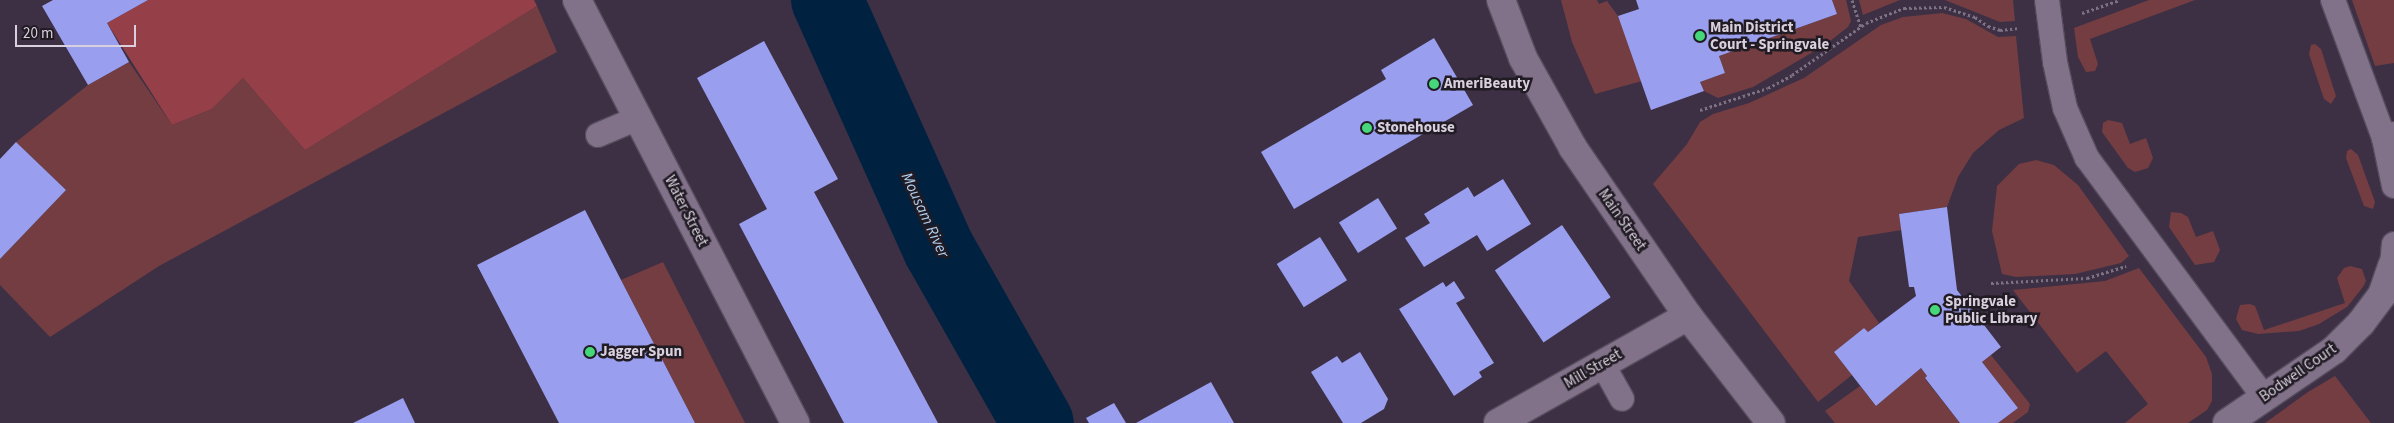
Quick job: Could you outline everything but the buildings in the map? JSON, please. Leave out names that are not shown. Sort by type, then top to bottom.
[{"type":"street","name":"Water Street","points":[[577,0],[795,423]]},
{"type":"street","name":"Main Street","points":[[1502,0],[1523,58],[1546,103],[1573,148],[1688,316],[1771,423]]},
{"type":"street","name":"Bodwell Court","points":[[2227,423],[2334,350],[2361,323],[2382,295],[2393,255]]},
{"type":"street","name":"Mill Street","points":[[1498,423],[1688,316]]},
{"type":"lane","points":[[2048,0],[2055,62],[2073,132],[2087,158],[2264,396]]},
{"type":"lane","points":[[2334,0],[2389,136],[2394,186]]},
{"type":"lane","points":[[598,135],[638,118]]},
{"type":"lane","points":[[1602,363],[1622,399]]},
{"type":"path","points":[[1852,0],[1860,27]]},
{"type":"path","points":[[1700,110],[1768,88],[1860,27],[1887,13],[1925,6],[1944,6],[1962,12],[2000,30],[2050,24],[2119,0]]},
{"type":"path","points":[[1991,283],[2088,278],[2159,253]]},
{"type":"shaded area","points":[[148,0],[534,0],[537,6],[305,150],[243,78],[212,109],[172,125],[107,23]]},
{"type":"shaded area","points":[[1561,0],[1597,0],[1599,4],[1607,1],[1618,16],[1642,81],[1595,94],[1572,42]]},
{"type":"shaded area","points":[[1832,0],[1846,0],[1851,21],[1848,27],[1825,45],[1753,87],[1718,98],[1704,91],[1700,82],[1725,73],[1719,56],[1837,14]]},
{"type":"shaded area","points":[[1859,0],[1900,0],[1863,15]]},
{"type":"shaded area","points":[[1945,0],[2013,0],[2015,21],[2000,22]]},
{"type":"shaded area","points":[[2149,0],[2195,0],[2090,39],[2098,64],[2095,71],[2086,72],[2078,57],[2074,28]]},
{"type":"shaded area","points":[[2352,0],[2394,0],[2394,63],[2375,66]]},
{"type":"shaded area","points":[[537,6],[557,52],[159,266],[50,337],[0,285],[0,259],[66,190],[16,142],[88,85],[129,62],[172,125],[212,109],[243,78],[305,150]]},
{"type":"shaded area","points":[[1942,13],[1966,19],[1998,37],[2016,36],[2024,118],[1999,130],[1973,153],[1958,177],[1947,207],[1899,214],[1902,230],[1858,237],[1849,281],[1879,323],[1868,332],[1864,328],[1834,352],[1852,375],[1818,402],[1653,184],[1687,144],[1700,122],[1713,114],[1749,103],[1804,78],[1881,25],[1903,17]]},
{"type":"shaded area","points":[[2315,44],[2321,49],[2336,96],[2331,104],[2324,99],[2309,54],[2311,45]]},
{"type":"shaded area","points":[[2108,120],[2122,123],[2130,144],[2146,138],[2153,158],[2148,168],[2135,172],[2128,168],[2102,132],[2103,123]]},
{"type":"shaded area","points":[[2351,149],[2358,155],[2375,202],[2373,209],[2364,206],[2346,158],[2347,151]]},
{"type":"shaded area","points":[[2036,160],[2054,165],[2078,185],[2129,256],[2121,263],[2075,274],[2016,277],[2002,274],[1992,231],[1997,186],[2019,164]]},
{"type":"shaded area","points":[[2171,212],[2181,213],[2188,217],[2196,237],[2213,231],[2220,250],[2214,262],[2195,265],[2169,227]]},
{"type":"shaded area","points":[[663,262],[745,423],[695,423],[621,280]]},
{"type":"shaded area","points":[[2350,266],[2362,269],[2366,281],[2363,287],[2347,307],[2319,324],[2299,331],[2258,334],[2242,330],[2236,319],[2240,305],[2250,304],[2255,306],[2264,330],[2345,303],[2337,278],[2344,268]]},
{"type":"shaded area","points":[[2139,268],[2206,357],[2212,374],[2212,401],[2207,410],[2188,423],[2125,423],[2148,404],[2106,351],[2077,373],[2013,290],[2105,281]]},
{"type":"shaded area","points":[[1991,355],[2030,404],[2028,412],[2013,423],[1998,423],[2018,408],[1982,362]]},
{"type":"shaded area","points":[[1921,368],[1927,376],[1925,379],[1960,423],[1835,423],[1825,411],[1860,386],[1876,406]]},
{"type":"shaded area","points":[[2335,376],[2371,423],[2265,423],[2308,392]]},
{"type":"waterway","name":"Mousam River","points":[[827,0],[939,249],[1038,423]]},
{"type":"place","name":"Main District Court - Springvale","points":[[1700,36]]},
{"type":"place","name":"AmeriBeauty","points":[[1434,84]]},
{"type":"place","name":"Stonehouse","points":[[1367,128]]},
{"type":"place","name":"Springvale Public Library","points":[[1935,310]]},
{"type":"place","name":"Jagger Spun","points":[[590,352]]}]
